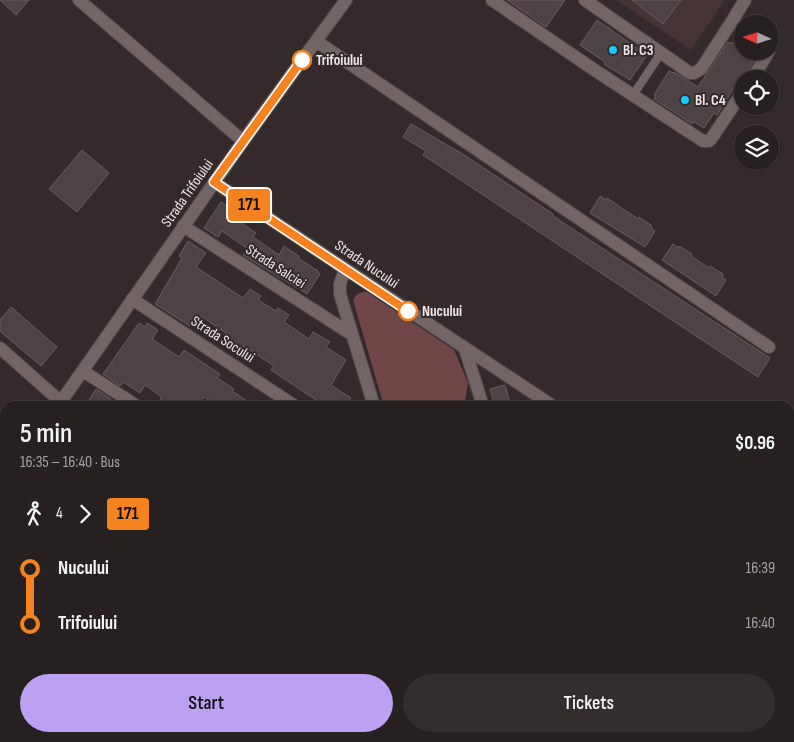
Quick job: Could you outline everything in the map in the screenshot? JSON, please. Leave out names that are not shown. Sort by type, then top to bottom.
[{"type":"street","points":[[79,0],[243,141]]},
{"type":"street","name":"Strada Trifoiului","points":[[61,401],[243,141],[346,0]]},
{"type":"street","points":[[492,0],[703,141],[709,142],[734,105]]},
{"type":"street","points":[[585,0],[686,70],[694,73],[700,69],[734,28]]},
{"type":"street","points":[[740,15],[745,0]]},
{"type":"street","points":[[316,41],[769,348]]},
{"type":"street","name":"Strada Nucului","points":[[214,182],[545,401]]},
{"type":"street","name":"Strada Salciei","points":[[183,226],[351,334]]},
{"type":"street","points":[[345,269],[340,284],[340,294],[372,401]]},
{"type":"street","name":"Strada Socului","points":[[132,299],[287,401]]},
{"type":"street","points":[[0,348],[56,401]]},
{"type":"street","points":[[465,349],[481,401]]},
{"type":"street","points":[[83,371],[129,401]]},
{"type":"street","points":[[475,401],[478,391]]},
{"type":"lane","points":[[633,96],[661,53]]},
{"type":"shaded area","points":[[616,0],[725,0],[691,50]]},
{"type":"shaded area","points":[[367,292],[454,350],[468,383],[465,401],[383,401],[353,300],[357,294]]},
{"type":"building","points":[[0,0],[29,0],[16,15]]},
{"type":"building","points":[[507,0],[565,0],[546,27]]},
{"type":"building","points":[[632,0],[681,0],[663,24]]},
{"type":"building","name":"Bl. C3","points":[[597,20],[647,55],[630,80],[604,64],[605,62],[580,45]]},
{"type":"building","points":[[728,42],[734,44],[734,60],[754,60],[748,70],[734,70],[734,87],[717,115],[714,113],[704,128],[694,122],[692,124],[654,99],[656,96],[654,95],[669,71],[674,72],[698,87]]},
{"type":"building","points":[[411,124],[461,153],[553,214],[553,216],[770,358],[758,377],[423,155],[426,151],[403,137]]},
{"type":"building","points":[[82,150],[109,173],[77,212],[49,189]]},
{"type":"building","points":[[600,196],[606,200],[607,198],[652,226],[651,228],[655,231],[645,247],[590,213]]},
{"type":"building","points":[[221,202],[235,211],[231,216],[256,233],[253,237],[279,255],[284,246],[318,271],[320,274],[307,294],[243,255],[248,249],[222,231],[218,237],[204,228]]},
{"type":"building","points":[[188,241],[206,253],[196,267],[243,298],[250,289],[261,296],[258,300],[276,311],[278,308],[289,315],[284,322],[309,339],[313,332],[330,342],[326,347],[346,360],[331,385],[351,398],[349,401],[318,401],[271,370],[274,366],[244,346],[242,349],[224,336],[226,333],[201,316],[196,323],[193,321],[190,326],[155,304],[182,258],[179,256]]},
{"type":"building","points":[[673,244],[692,254],[691,256],[709,268],[710,266],[723,274],[722,277],[726,280],[716,296],[662,260]]},
{"type":"building","points":[[11,307],[57,347],[41,366],[0,331],[0,320]]},
{"type":"building","points":[[139,323],[145,327],[147,323],[158,330],[152,339],[179,357],[184,350],[220,374],[217,378],[234,389],[232,391],[247,401],[210,401],[204,397],[201,401],[163,401],[160,399],[162,397],[145,385],[140,393],[123,382],[120,386],[103,374]]},
{"type":"building","points":[[505,385],[510,401],[494,401],[490,389]]},
{"type":"building","points":[[96,389],[111,399],[110,401],[88,401]]},
{"type":"bus line","name":"171","points":[[302,60],[214,182],[408,311]]},
{"type":"place","name":"Bl. C3","points":[[613,50]]},
{"type":"place","name":"Trifoiului","points":[[302,60]]},
{"type":"place","name":"Bl. C4","points":[[685,100]]},
{"type":"place","name":"Nucului","points":[[408,311]]}]
